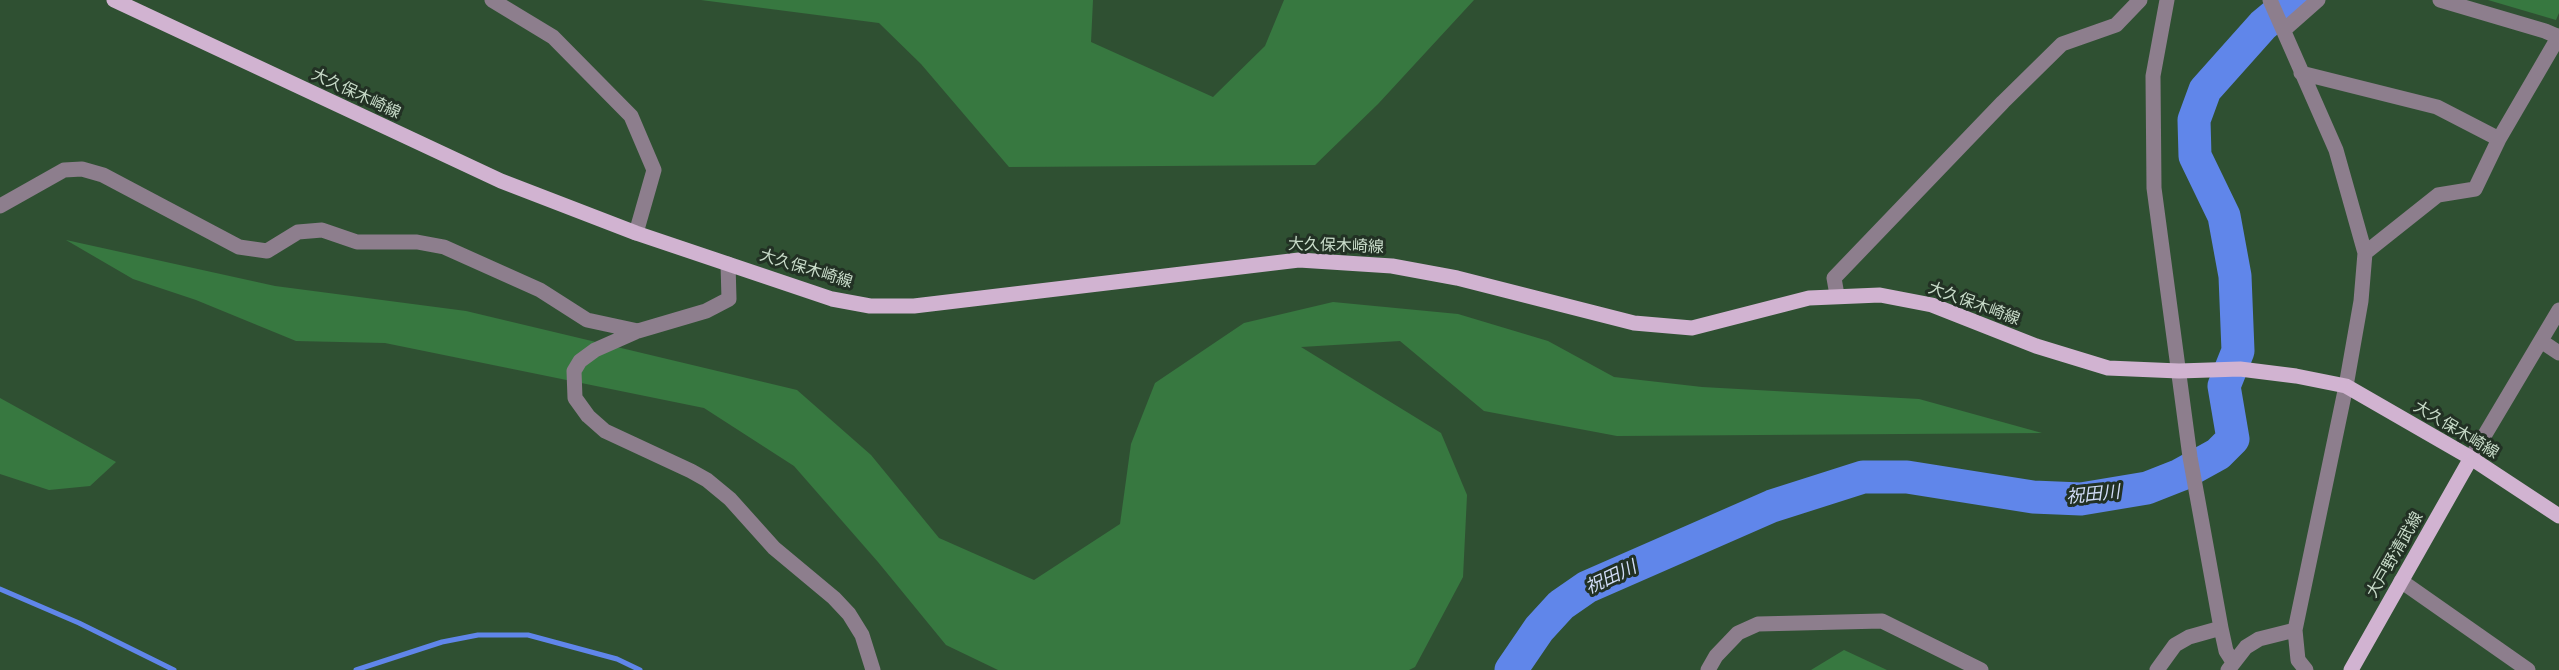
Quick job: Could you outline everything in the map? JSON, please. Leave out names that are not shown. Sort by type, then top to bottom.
[{"type":"main road","name":"大久保木崎線","points":[[114,0],[501,181],[636,233],[832,299],[870,306],[914,306],[1299,260],[1392,266],[1457,278],[1634,322],[1692,328],[1809,298],[1837,295],[1880,295],[1932,305],[2036,346],[2108,368],[2178,371],[2240,369],[2296,376],[2346,386],[2471,458],[2559,516]]},
{"type":"main road","name":"大戸野清武線","points":[[2351,670],[2471,458]]},
{"type":"street","points":[[492,0],[553,37],[631,116],[654,170],[636,233]]},
{"type":"street","points":[[1837,295],[1834,278],[2062,44],[2116,25],[2140,0]]},
{"type":"street","points":[[2167,0],[2153,76],[2154,188],[2190,457],[2221,628],[2231,666]]},
{"type":"street","points":[[2284,30],[2318,0]]},
{"type":"street","points":[[2365,253],[2438,195],[2475,189],[2499,139],[2559,37],[2440,0]]},
{"type":"street","points":[[2271,2],[2336,150],[2365,253],[2361,301],[2346,386],[2295,630],[2298,660],[2306,670]]},
{"type":"street","points":[[2301,74],[2437,107],[2499,139]]},
{"type":"street","points":[[0,206],[64,170],[82,169],[103,175],[239,247],[267,251],[298,232],[322,230],[357,242],[417,242],[444,247],[540,290],[587,320],[638,331]]},
{"type":"street","points":[[728,264],[729,299],[706,311],[638,331],[595,350],[580,361],[574,371],[575,398],[580,407],[605,431],[691,471],[707,480],[730,499],[774,548],[834,598],[849,614],[862,634],[873,670]]},
{"type":"street","points":[[2471,458],[2559,310]]},
{"type":"street","points":[[2541,341],[2559,353]]},
{"type":"street","points":[[2401,581],[2528,670]]},
{"type":"street","points":[[1708,670],[1716,656],[1738,633],[1758,624],[1882,621],[1981,670]]},
{"type":"street","points":[[2157,670],[2175,645],[2189,637],[2221,628]]},
{"type":"street","points":[[2231,666],[2246,647],[2259,639],[2295,630]]},
{"type":"green space","points":[[701,0],[1093,0],[1091,42],[1213,97],[1265,46],[1284,0],[1474,0],[1378,104],[1315,165],[1009,167],[921,64],[879,23]]},
{"type":"green space","points":[[2488,0],[2559,0],[2559,13],[2556,20]]},
{"type":"green space","points":[[66,240],[275,286],[466,311],[797,390],[871,455],[939,538],[1034,580],[1120,524],[1131,444],[1155,383],[1244,323],[1333,302],[1458,314],[1548,341],[1614,377],[1702,387],[1919,399],[2042,433],[1617,436],[1484,411],[1400,341],[1301,347],[1441,433],[1467,495],[1463,577],[1415,667],[1409,670],[998,670],[946,645],[878,562],[794,466],[704,408],[385,343],[296,341],[196,300],[133,279]]},
{"type":"green space","points":[[0,398],[116,462],[90,486],[49,490],[0,474]]},
{"type":"green space","points":[[1844,650],[1887,670],[1811,670]]},
{"type":"waterway","name":"祝田川","points":[[1511,670],[1539,629],[1561,605],[1587,587],[1772,506],[1863,477],[1907,477],[2033,497],[2081,499],[2147,488],[2180,475],[2218,454],[2233,439],[2224,386],[2238,351],[2235,276],[2224,216],[2195,156],[2194,120],[2205,90],[2263,25],[2293,0]]},
{"type":"waterway","points":[[0,589],[79,623],[174,670]]},
{"type":"waterway","points":[[356,670],[442,642],[478,635],[528,635],[617,659],[640,670]]}]
